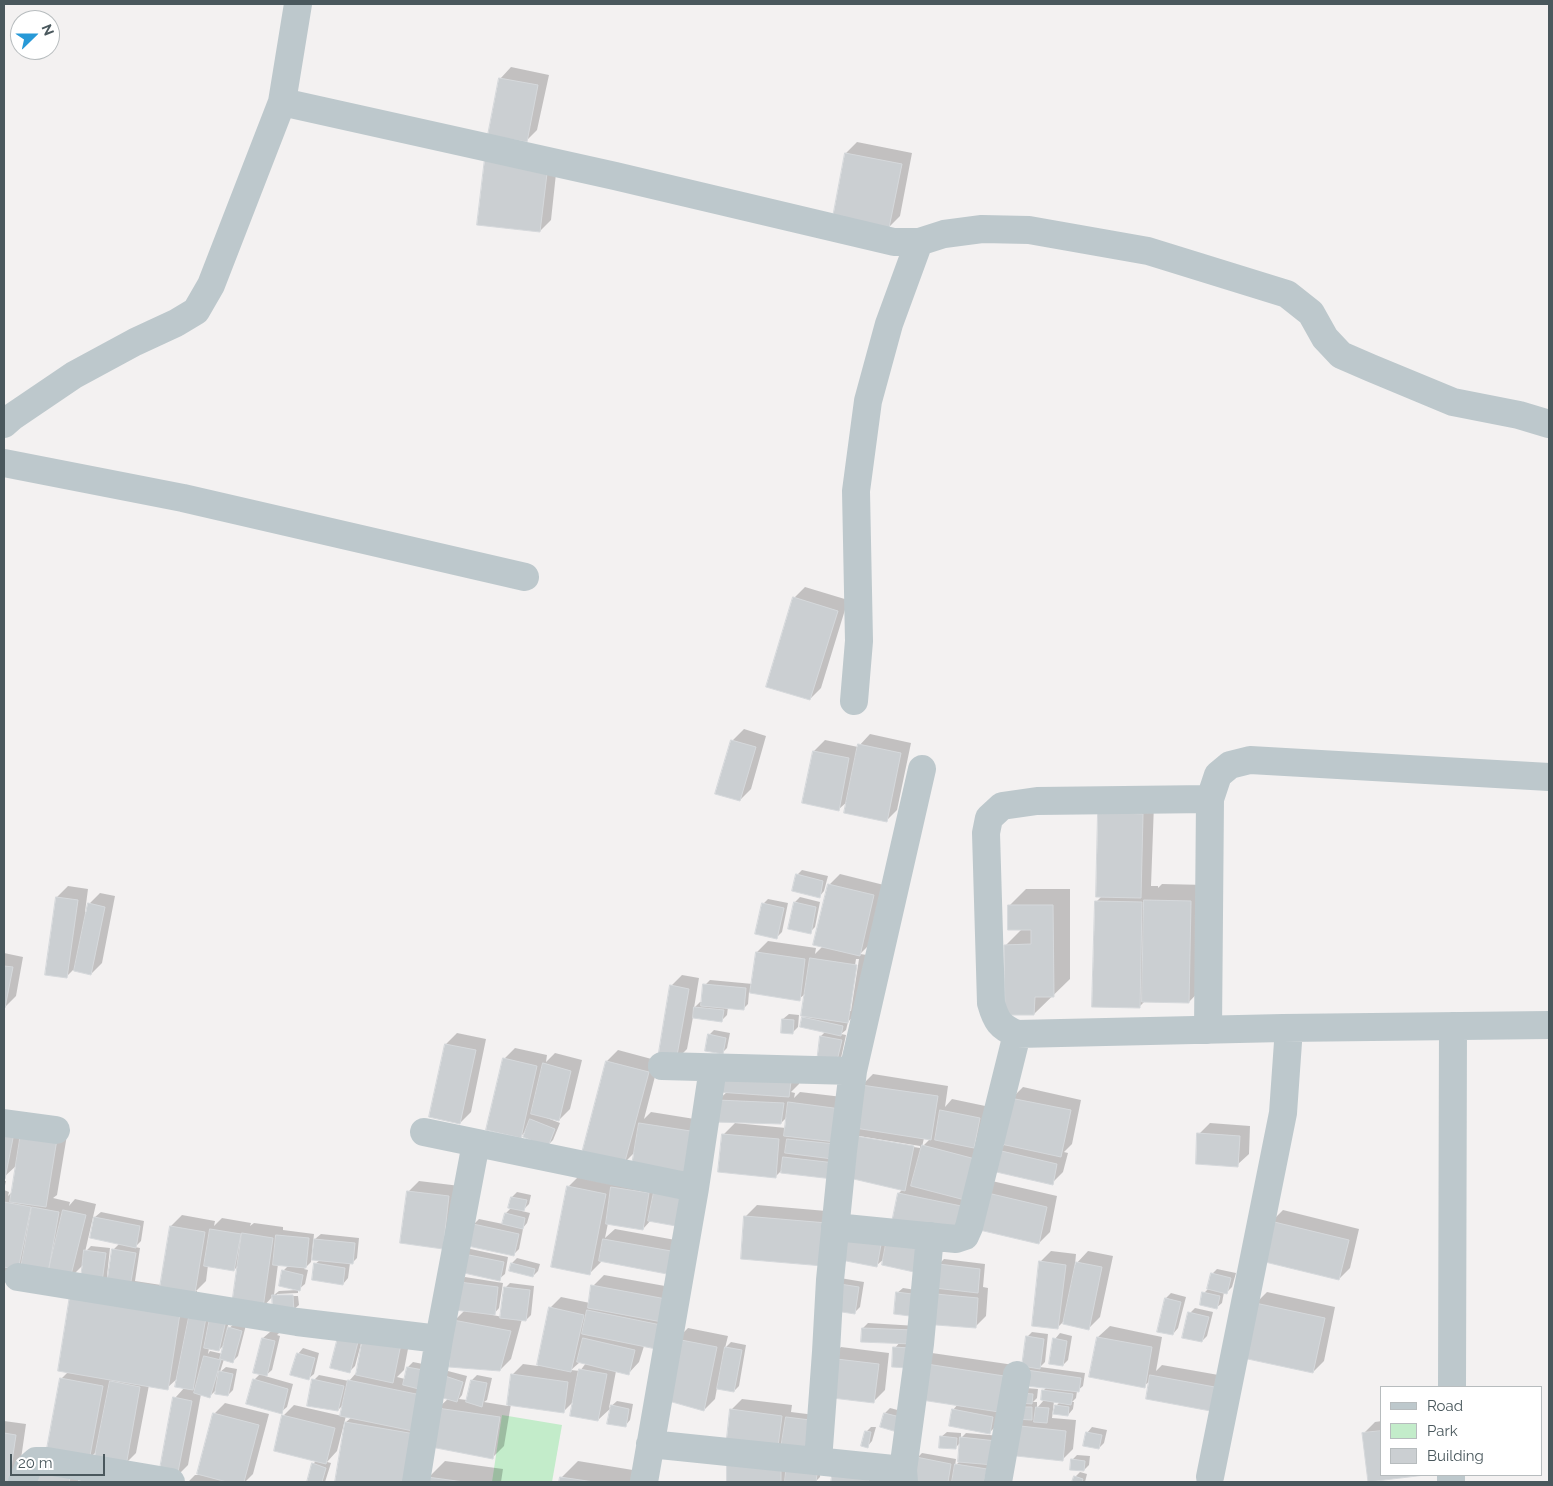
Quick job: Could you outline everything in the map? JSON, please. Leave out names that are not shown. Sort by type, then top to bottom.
[{"type":"street","points":[[4,424],[74,375],[135,342],[176,324],[196,311],[211,285],[282,102],[298,4]]},
{"type":"street","points":[[282,102],[615,176],[894,242],[919,242],[944,234],[982,229],[1029,230],[1148,251],[1287,294],[1311,313],[1325,338],[1341,354],[1371,368],[1453,402],[1519,415],[1549,424]]},
{"type":"street","points":[[854,701],[859,641],[856,491],[868,401],[889,324],[919,242]]},
{"type":"street","points":[[4,463],[183,498],[525,577]]},
{"type":"street","points":[[1208,1030],[1210,800],[1218,775],[1230,765],[1250,760],[1549,777]]},
{"type":"street","points":[[824,1468],[835,1226],[842,1151],[853,1071],[922,769]]},
{"type":"street","points":[[1210,800],[1037,801],[1002,806],[989,818],[986,833],[991,1003],[995,1018],[1005,1029],[1017,1034],[1549,1025]]},
{"type":"street","points":[[1452,1386],[1453,1026]]},
{"type":"street","points":[[1210,1477],[1283,1112],[1289,1028]]},
{"type":"street","points":[[835,1226],[956,1239],[965,1236],[969,1227],[1017,1034]]},
{"type":"street","points":[[662,1066],[853,1071]]},
{"type":"street","points":[[644,1482],[695,1188],[713,1068]]},
{"type":"street","points":[[4,1123],[56,1130]]},
{"type":"street","points":[[424,1132],[695,1188]]},
{"type":"street","points":[[416,1482],[439,1339],[476,1143]]},
{"type":"street","points":[[650,1444],[824,1468],[904,1476],[920,1344],[930,1236]]},
{"type":"street","points":[[18,1276],[297,1322],[439,1339]]},
{"type":"street","points":[[998,1482],[1016,1375]]},
{"type":"street","points":[[22,1482],[28,1468],[36,1461],[47,1461],[171,1482]]},
{"type":"green space","points":[[502,1415],[562,1425],[552,1482],[492,1482]]},
{"type":"building","points":[[499,78],[538,85],[527,142],[488,135]]},
{"type":"building","points":[[845,153],[902,164],[889,228],[833,217]]},
{"type":"building","points":[[485,158],[548,165],[540,232],[477,225]]},
{"type":"building","points":[[793,597],[838,611],[810,700],[766,687]]},
{"type":"building","points":[[731,740],[756,747],[740,801],[715,794]]},
{"type":"building","points":[[858,744],[901,753],[887,822],[844,813]]},
{"type":"building","points":[[813,751],[849,758],[839,811],[802,803]]},
{"type":"building","points":[[1098,812],[1143,814],[1141,898],[1096,897]]},
{"type":"building","points":[[796,874],[823,881],[820,898],[792,891]]},
{"type":"building","points":[[828,884],[874,895],[860,956],[813,945]]},
{"type":"building","points":[[56,897],[78,900],[67,978],[45,975]]},
{"type":"building","points":[[1144,900],[1191,901],[1189,1003],[1142,1002]]},
{"type":"building","points":[[1095,901],[1142,902],[1140,1008],[1092,1007]]},
{"type":"building","points":[[794,902],[816,907],[811,934],[788,929]]},
{"type":"building","points":[[88,903],[105,907],[91,975],[74,971]]},
{"type":"building","points":[[762,903],[784,908],[777,939],[755,934]]},
{"type":"building","points":[[1008,905],[1053,905],[1054,997],[1035,997],[1034,1015],[1005,1015],[1004,945],[1031,944],[1031,930],[1008,930]]},
{"type":"building","points":[[756,952],[805,959],[800,1001],[750,993]]},
{"type":"building","points":[[810,958],[857,965],[848,1023],[801,1016]]},
{"type":"building","points":[[4,966],[13,967],[5,1008],[4,1008]]},
{"type":"building","points":[[703,984],[746,988],[744,1010],[701,1006]]},
{"type":"building","points":[[670,985],[689,989],[676,1061],[658,1058]]},
{"type":"building","points":[[694,1007],[724,1010],[722,1022],[693,1018]]},
{"type":"building","points":[[802,1017],[843,1026],[841,1036],[800,1027]]},
{"type":"building","points":[[782,1019],[794,1020],[793,1034],[781,1033]]},
{"type":"building","points":[[708,1034],[726,1038],[723,1054],[705,1051]]},
{"type":"building","points":[[820,1036],[842,1040],[836,1065],[817,1062]]},
{"type":"building","points":[[445,1044],[476,1050],[460,1124],[429,1117]]},
{"type":"building","points":[[503,1058],[537,1066],[521,1138],[486,1130]]},
{"type":"building","points":[[606,1061],[649,1072],[624,1165],[582,1153]]},
{"type":"building","points":[[543,1063],[571,1071],[559,1121],[531,1114]]},
{"type":"building","points":[[719,1073],[792,1074],[789,1097],[718,1092]]},
{"type":"building","points":[[861,1085],[938,1096],[931,1140],[855,1128]]},
{"type":"building","points":[[1010,1098],[1071,1110],[1061,1157],[1001,1144]]},
{"type":"building","points":[[717,1100],[784,1103],[781,1124],[715,1122]]},
{"type":"building","points":[[788,1102],[841,1109],[836,1142],[784,1136]]},
{"type":"building","points":[[940,1110],[980,1118],[974,1148],[935,1140]]},
{"type":"building","points":[[530,1119],[555,1129],[548,1147],[523,1137]]},
{"type":"building","points":[[639,1123],[697,1132],[690,1174],[632,1165]]},
{"type":"building","points":[[4,1131],[14,1133],[5,1179],[4,1179]]},
{"type":"building","points":[[21,1133],[57,1139],[46,1207],[10,1202]]},
{"type":"building","points":[[1197,1133],[1240,1136],[1238,1167],[1196,1164]]},
{"type":"building","points":[[722,1134],[779,1139],[776,1178],[718,1172]]},
{"type":"building","points":[[850,1135],[914,1146],[905,1191],[845,1177]]},
{"type":"building","points":[[787,1139],[835,1144],[833,1159],[785,1153]]},
{"type":"building","points":[[922,1145],[979,1160],[969,1201],[911,1186]]},
{"type":"building","points":[[997,1150],[1057,1164],[1053,1185],[992,1171]]},
{"type":"building","points":[[783,1157],[835,1163],[833,1179],[781,1173]]},
{"type":"building","points":[[567,1186],[606,1194],[590,1275],[551,1267]]},
{"type":"building","points":[[611,1187],[649,1193],[643,1230],[606,1224]]},
{"type":"building","points":[[407,1191],[449,1196],[443,1249],[400,1243]]},
{"type":"building","points":[[979,1191],[1047,1207],[1039,1244],[971,1228]]},
{"type":"building","points":[[654,1192],[682,1197],[676,1226],[648,1221]]},
{"type":"building","points":[[898,1193],[966,1207],[959,1233],[891,1227]]},
{"type":"building","points":[[511,1197],[527,1200],[524,1211],[508,1208]]},
{"type":"building","points":[[4,1202],[31,1207],[18,1270],[4,1267]]},
{"type":"building","points":[[32,1207],[59,1212],[48,1273],[21,1268]]},
{"type":"building","points":[[63,1210],[86,1215],[70,1279],[48,1273]]},
{"type":"building","points":[[505,1213],[525,1218],[523,1229],[502,1224]]},
{"type":"building","points":[[744,1216],[827,1223],[823,1266],[741,1259]]},
{"type":"building","points":[[94,1217],[140,1226],[136,1248],[90,1238]]},
{"type":"building","points":[[1270,1221],[1349,1240],[1339,1280],[1261,1261]]},
{"type":"building","points":[[473,1224],[519,1234],[514,1256],[468,1246]]},
{"type":"building","points":[[170,1226],[205,1232],[195,1293],[160,1287]]},
{"type":"building","points":[[210,1229],[241,1234],[234,1271],[204,1266]]},
{"type":"building","points":[[841,1231],[882,1239],[877,1267],[836,1259]]},
{"type":"building","points":[[242,1233],[273,1238],[263,1308],[232,1304]]},
{"type":"building","points":[[276,1235],[309,1238],[306,1268],[273,1265]]},
{"type":"building","points":[[314,1239],[355,1243],[353,1264],[312,1260]]},
{"type":"building","points":[[603,1239],[671,1251],[667,1274],[599,1261]]},
{"type":"building","points":[[887,1239],[919,1245],[914,1272],[882,1265]]},
{"type":"building","points":[[112,1249],[136,1253],[130,1287],[107,1283]]},
{"type":"building","points":[[84,1250],[106,1253],[102,1282],[81,1279]]},
{"type":"building","points":[[459,1253],[504,1262],[500,1281],[455,1271]]},
{"type":"building","points":[[1039,1261],[1066,1265],[1058,1329],[1032,1326]]},
{"type":"building","points":[[1076,1262],[1102,1267],[1089,1330],[1063,1324]]},
{"type":"building","points":[[314,1263],[345,1268],[343,1285],[312,1280]]},
{"type":"building","points":[[511,1263],[535,1269],[533,1277],[509,1271]]},
{"type":"building","points":[[938,1264],[980,1269],[978,1293],[935,1288]]},
{"type":"building","points":[[282,1270],[303,1275],[300,1291],[279,1286]]},
{"type":"building","points":[[1211,1273],[1231,1278],[1227,1294],[1207,1289]]},
{"type":"building","points":[[459,1282],[498,1287],[495,1315],[455,1310]]},
{"type":"building","points":[[833,1283],[859,1287],[855,1314],[829,1310]]},
{"type":"building","points":[[591,1285],[666,1299],[662,1322],[588,1308]]},
{"type":"building","points":[[504,1287],[530,1290],[526,1321],[500,1318]]},
{"type":"building","points":[[71,1289],[181,1307],[168,1390],[58,1371]]},
{"type":"building","points":[[896,1292],[912,1294],[910,1316],[894,1314]]},
{"type":"building","points":[[1202,1292],[1220,1296],[1217,1309],[1200,1305]]},
{"type":"building","points":[[925,1293],[978,1298],[976,1328],[923,1324]]},
{"type":"building","points":[[272,1295],[293,1295],[294,1312],[273,1312]]},
{"type":"building","points":[[1165,1298],[1181,1302],[1173,1335],[1157,1332]]},
{"type":"building","points":[[1255,1303],[1325,1318],[1313,1373],[1243,1358]]},
{"type":"building","points":[[549,1307],[584,1315],[571,1372],[537,1365]]},
{"type":"building","points":[[587,1310],[661,1325],[656,1349],[582,1334]]},
{"type":"building","points":[[190,1312],[207,1312],[193,1390],[175,1387]]},
{"type":"building","points":[[1188,1312],[1209,1317],[1202,1342],[1182,1338]]},
{"type":"building","points":[[211,1313],[227,1316],[219,1351],[204,1348]]},
{"type":"building","points":[[453,1320],[511,1331],[500,1371],[449,1367]]},
{"type":"building","points":[[228,1327],[242,1331],[233,1363],[220,1359]]},
{"type":"building","points":[[862,1328],[913,1330],[912,1344],[861,1342]]},
{"type":"building","points":[[363,1336],[401,1344],[393,1383],[356,1375]]},
{"type":"building","points":[[1026,1336],[1044,1339],[1040,1369],[1022,1366]]},
{"type":"building","points":[[338,1337],[358,1342],[350,1373],[330,1368]]},
{"type":"building","points":[[1097,1337],[1152,1347],[1145,1388],[1089,1377]]},
{"type":"building","points":[[262,1338],[275,1341],[267,1376],[253,1373]]},
{"type":"building","points":[[583,1338],[635,1350],[629,1375],[577,1362]]},
{"type":"building","points":[[1053,1338],[1067,1341],[1063,1366],[1049,1364]]},
{"type":"building","points":[[676,1339],[717,1347],[704,1411],[665,1400]]},
{"type":"building","points":[[725,1347],[742,1350],[734,1392],[717,1389]]},
{"type":"building","points":[[893,1347],[910,1348],[908,1368],[892,1367]]},
{"type":"building","points":[[297,1353],[315,1358],[309,1380],[290,1375]]},
{"type":"building","points":[[204,1356],[221,1360],[210,1398],[194,1393]]},
{"type":"building","points":[[828,1358],[879,1364],[874,1403],[824,1397]]},
{"type":"building","points":[[920,1363],[1004,1376],[999,1412],[915,1399]]},
{"type":"building","points":[[407,1367],[423,1370],[419,1389],[403,1385]]},
{"type":"building","points":[[579,1369],[607,1374],[598,1421],[570,1416]]},
{"type":"building","points":[[1020,1369],[1081,1378],[1079,1392],[1018,1385]]},
{"type":"building","points":[[219,1371],[233,1374],[228,1396],[215,1394]]},
{"type":"building","points":[[511,1374],[568,1382],[564,1413],[507,1405]]},
{"type":"building","points":[[442,1375],[463,1382],[457,1402],[436,1396]]},
{"type":"building","points":[[1150,1375],[1220,1388],[1216,1412],[1146,1399]]},
{"type":"building","points":[[60,1378],[103,1386],[89,1461],[46,1454]]},
{"type":"building","points":[[253,1379],[288,1389],[282,1414],[246,1404]]},
{"type":"building","points":[[312,1379],[344,1386],[338,1411],[307,1406]]},
{"type":"building","points":[[348,1380],[421,1395],[413,1431],[340,1416]]},
{"type":"building","points":[[471,1380],[487,1383],[482,1407],[466,1402]]},
{"type":"building","points":[[110,1381],[140,1387],[126,1466],[94,1461]]},
{"type":"building","points":[[1042,1390],[1073,1394],[1071,1405],[1041,1400]]},
{"type":"building","points":[[1020,1393],[1033,1394],[1032,1404],[1019,1403]]},
{"type":"building","points":[[173,1397],[192,1401],[177,1477],[159,1474]]},
{"type":"building","points":[[611,1405],[629,1409],[626,1427],[607,1424]]},
{"type":"building","points":[[1055,1405],[1069,1407],[1068,1416],[1053,1414]]},
{"type":"building","points":[[1016,1407],[1032,1407],[1032,1420],[1015,1419]]},
{"type":"building","points":[[1036,1407],[1049,1408],[1047,1423],[1034,1422]]},
{"type":"building","points":[[437,1408],[500,1417],[493,1459],[431,1447]]},
{"type":"building","points":[[730,1409],[782,1416],[777,1454],[726,1447]]},
{"type":"building","points":[[952,1409],[993,1417],[990,1434],[949,1426]]},
{"type":"building","points":[[213,1413],[259,1425],[244,1482],[227,1482],[197,1474]]},
{"type":"building","points":[[884,1413],[900,1417],[897,1432],[880,1427]]},
{"type":"building","points":[[282,1415],[335,1428],[326,1464],[274,1451]]},
{"type":"building","points":[[786,1417],[810,1420],[806,1451],[781,1448]]},
{"type":"building","points":[[345,1422],[415,1434],[407,1482],[335,1482]]},
{"type":"building","points":[[1011,1425],[1066,1431],[1063,1461],[1007,1455]]},
{"type":"building","points":[[865,1431],[871,1432],[868,1448],[861,1446]]},
{"type":"building","points":[[1380,1431],[1380,1476],[1417,1476],[1368,1482],[1362,1433]]},
{"type":"building","points":[[1086,1432],[1102,1435],[1099,1449],[1083,1446]]},
{"type":"building","points":[[4,1433],[16,1435],[9,1482],[4,1482]]},
{"type":"building","points":[[940,1436],[957,1438],[956,1449],[939,1448]]},
{"type":"building","points":[[960,1437],[996,1441],[994,1465],[958,1462]]},
{"type":"building","points":[[916,1457],[951,1464],[948,1482],[912,1482]]},
{"type":"building","points":[[1071,1459],[1085,1461],[1084,1471],[1070,1470]]},
{"type":"building","points":[[727,1461],[781,1462],[781,1482],[727,1482]]},
{"type":"building","points":[[38,1463],[72,1471],[69,1482],[34,1482]]},
{"type":"building","points":[[312,1463],[326,1468],[322,1482],[307,1482]]},
{"type":"building","points":[[787,1464],[818,1467],[816,1482],[785,1481]]},
{"type":"building","points":[[955,1464],[987,1469],[984,1482],[952,1482]]},
{"type":"building","points":[[833,1471],[869,1476],[868,1482],[831,1482]]},
{"type":"building","points":[[1074,1476],[1083,1479],[1082,1482],[1072,1482]]},
{"type":"building","points":[[427,1477],[464,1482],[426,1482]]},
{"type":"building","points":[[560,1477],[594,1482],[559,1482]]}]
